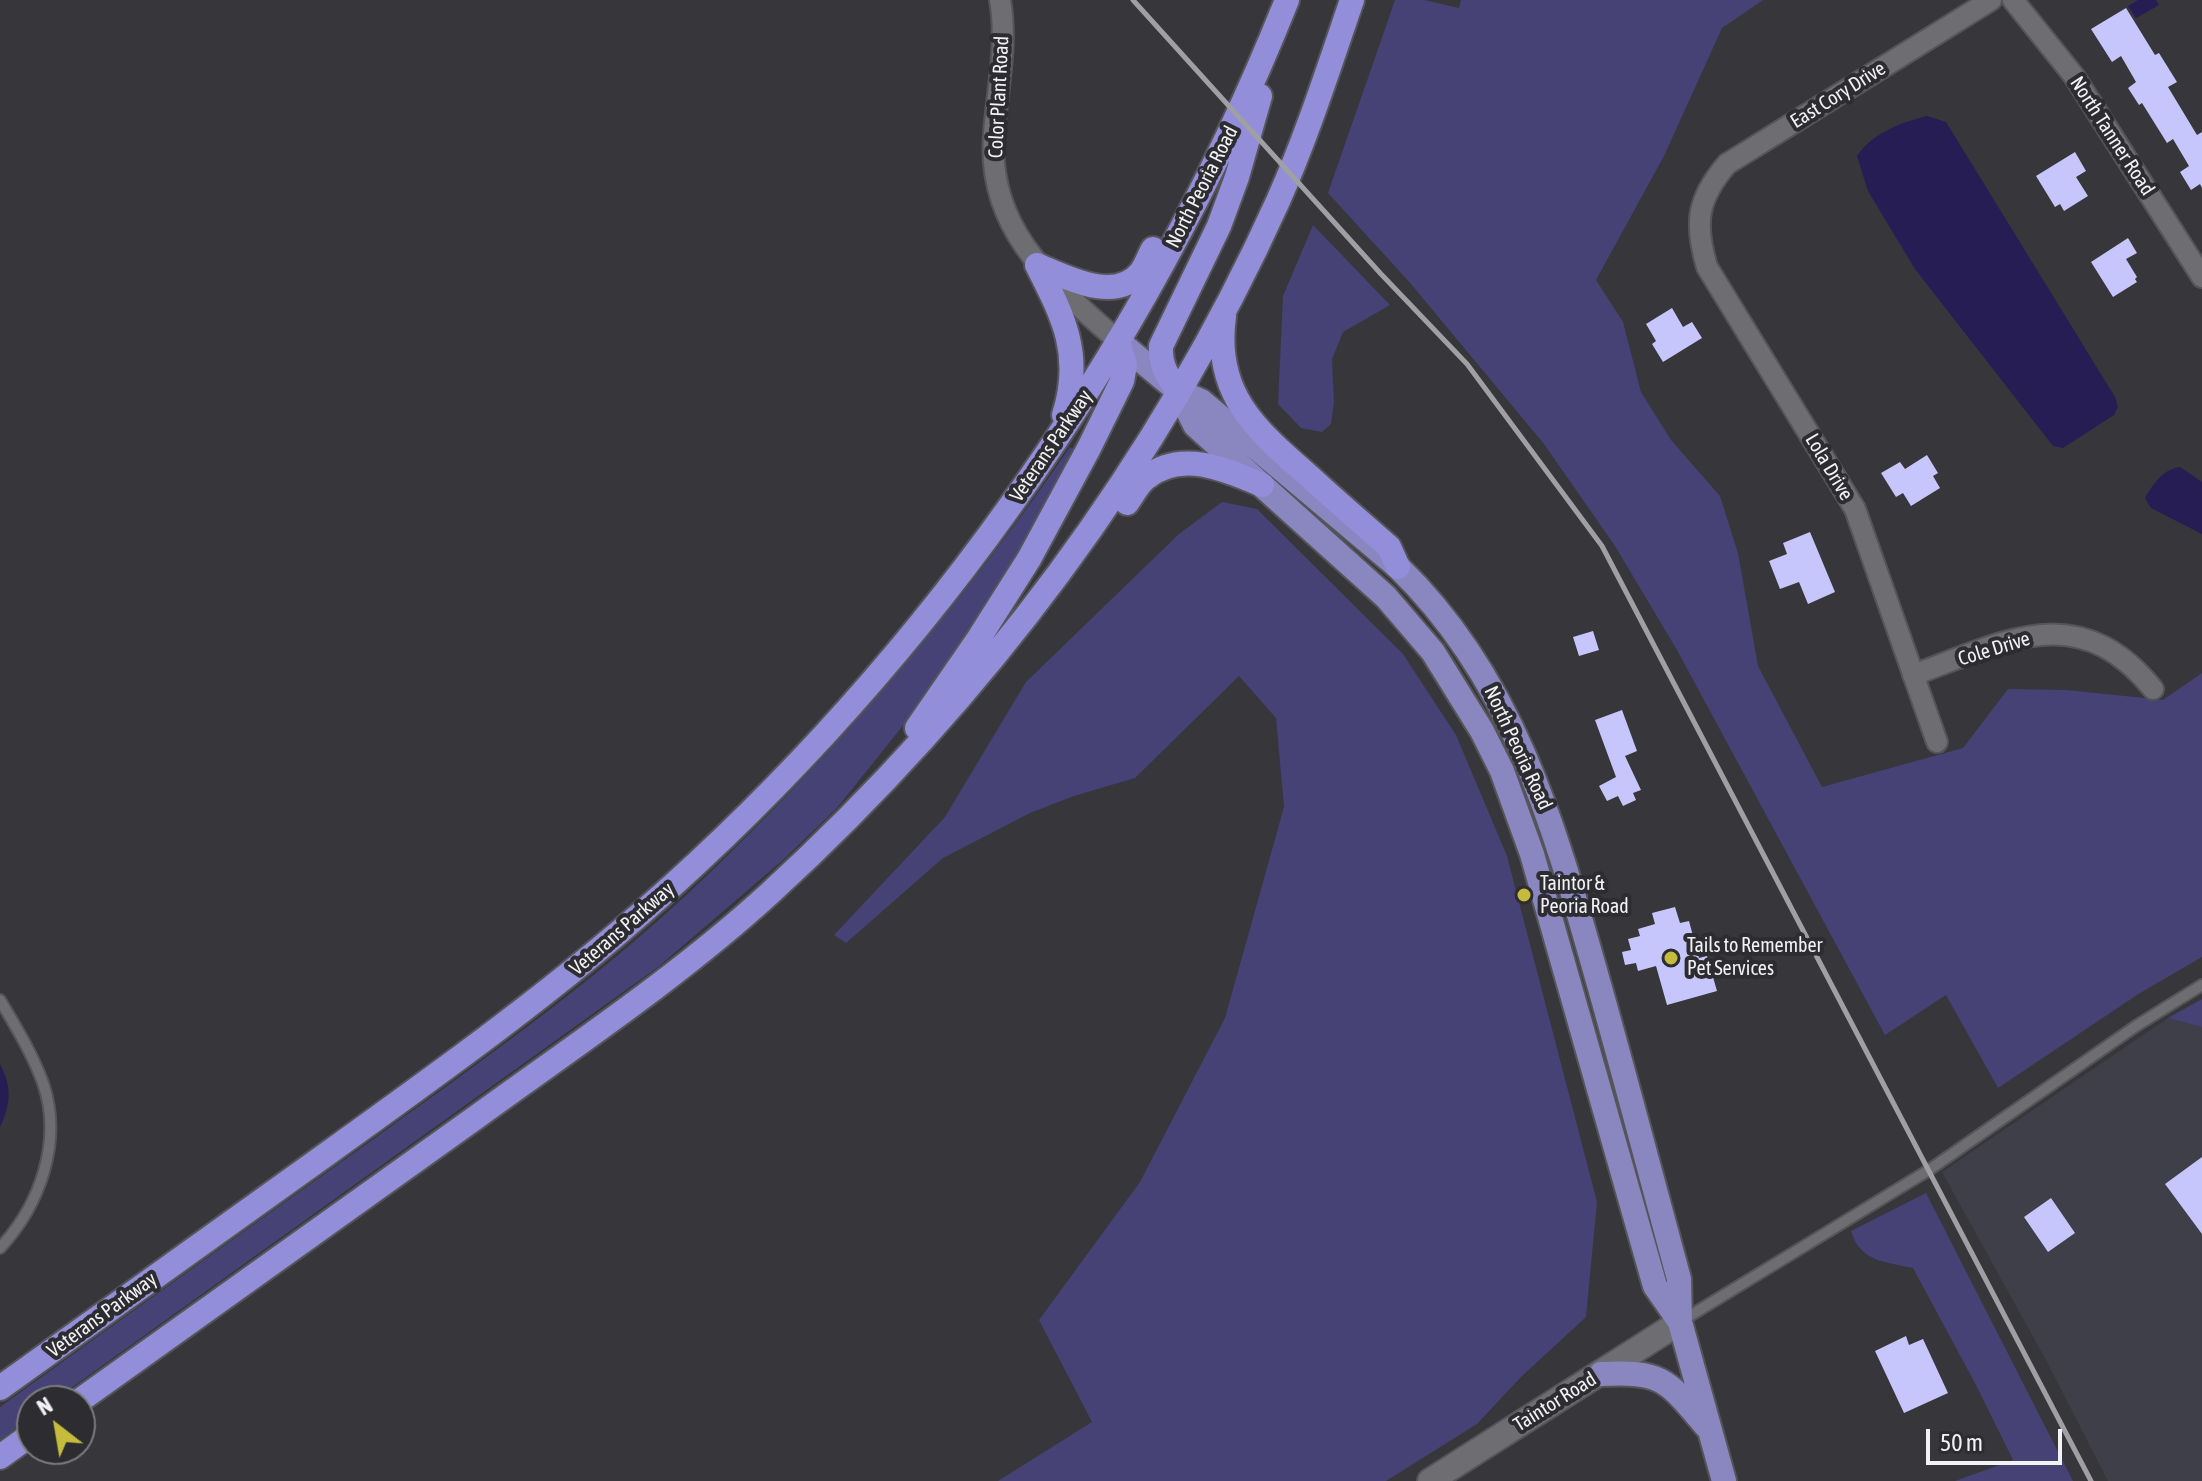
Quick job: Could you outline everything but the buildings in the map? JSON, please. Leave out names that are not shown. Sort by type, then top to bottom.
[{"type":"highway","points":[[96,1389],[616,1017],[766,898],[883,783],[963,696],[1020,626],[1123,483],[1226,306],[1279,197],[1352,0]]},
{"type":"highway","points":[[1178,391],[1165,373],[1160,358],[1161,346],[1219,226],[1237,177],[1286,3]]},
{"type":"highway","name":"North Peoria Road","points":[[1118,341],[1209,175],[1286,3]]},
{"type":"highway","points":[[1037,265],[1088,285],[1117,285],[1131,280],[1140,273],[1187,189],[1209,175]]},
{"type":"highway","points":[[1037,265],[1060,310],[1071,351],[1072,389],[1054,446]]},
{"type":"highway","points":[[1226,306],[1221,338],[1226,373],[1231,390],[1247,419],[1389,547],[1398,567]]},
{"type":"highway","points":[[883,783],[979,638],[1054,514],[1122,381],[1125,365],[1118,341]]},
{"type":"highway","name":"Veterans Parkway","points":[[0,1388],[481,1043],[630,923],[782,780],[924,621],[994,531],[1054,446],[1118,341]]},
{"type":"highway","points":[[963,696],[1026,642],[1144,479],[1162,468],[1201,464],[1262,485]]},
{"type":"main road","name":"North Peoria Road","points":[[1118,341],[1178,391],[1201,401],[1423,591],[1461,637],[1511,726],[1542,795],[1575,900],[1679,1279],[1680,1322],[1724,1481]]},
{"type":"main road","name":"North Peoria Road","points":[[1178,391],[1195,425],[1386,597],[1433,652],[1489,744],[1532,854],[1655,1286],[1680,1322]]},
{"type":"main road","name":"Taintor Road","points":[[1430,1481],[1680,1322]]},
{"type":"main road","points":[[1601,1374],[1637,1372],[1659,1379],[1710,1431]]},
{"type":"street","name":"Color Plant Road","points":[[1000,0],[1004,42],[993,138],[994,162],[1005,210],[1037,265],[1118,341]]},
{"type":"street","name":"East Cory Drive","points":[[1701,206],[1714,179],[1727,164],[1991,0]]},
{"type":"street","name":"North Tanner Road","points":[[2013,0],[2074,76],[2202,277]]},
{"type":"street","name":"Lola Drive","points":[[1701,206],[1699,240],[1707,267],[1855,509],[1937,742]]},
{"type":"street","name":"Cole Drive","points":[[1913,675],[2017,639],[2065,634],[2087,638],[2121,655],[2153,689]]},
{"type":"lane","points":[[1680,1322],[1929,1170],[2136,1026],[2202,985]]},
{"type":"lane","points":[[0,1000],[25,1042],[44,1086],[50,1129],[44,1173],[37,1195],[0,1248]]},
{"type":"shaded area","points":[[1395,0],[1424,0],[1459,8],[1461,0],[1763,0],[1722,28],[1664,156],[1596,280],[1623,322],[1641,392],[1671,440],[1720,496],[1738,553],[1758,666],[1822,787],[1963,748],[2008,689],[2067,690],[2163,700],[2202,673],[2202,957],[2140,993],[1998,1088],[1946,995],[1885,1035],[1677,650],[1615,546],[1544,444],[1411,284],[1328,193]]},
{"type":"shaded area","points":[[2138,0],[2156,0],[2159,5],[2136,18],[2128,6]]},
{"type":"shaded area","points":[[1927,116],[1946,122],[2115,397],[2118,407],[2114,415],[2063,448],[2053,446],[1915,269],[1868,191],[1857,156],[1871,141],[1888,130]]},
{"type":"shaded area","points":[[1313,225],[1390,305],[1343,332],[1332,359],[1334,402],[1331,424],[1322,432],[1301,428],[1278,404],[1283,296]]},
{"type":"shaded area","points":[[1070,447],[1077,451],[1002,581],[917,708],[837,808],[783,860],[658,967],[75,1385],[31,1385],[448,1086],[534,1022],[659,920],[750,834],[848,729],[941,620]]},
{"type":"shaded area","points":[[2180,467],[2202,482],[2202,534],[2151,508],[2145,498],[2163,474]]},
{"type":"shaded area","points":[[1222,502],[1257,509],[1403,654],[1456,735],[1507,856],[1597,1202],[1586,1317],[1521,1377],[1477,1424],[1386,1481],[998,1481],[1092,1422],[1039,1320],[1140,1182],[1225,1018],[1284,807],[1276,718],[1239,676],[1135,778],[1030,813],[943,858],[846,943],[834,935],[945,817],[1026,682],[1179,534]]},
{"type":"shaded area","points":[[2202,999],[2202,1027],[2168,1018]]},
{"type":"shaded area","points":[[2168,1018],[2202,1027],[2202,1481],[2108,1481],[2047,1362],[1942,1172]]},
{"type":"shaded area","points":[[0,1064],[7,1080],[9,1096],[0,1127]]},
{"type":"shaded area","points":[[1926,1193],[2073,1481],[1955,1481],[2013,1460],[1913,1268],[1867,1255],[1851,1231]]},
{"type":"shaded area","points":[[16,1396],[16,1428],[0,1440],[0,1407]]},
{"type":"railway","points":[[1133,0],[1381,274],[1467,364],[1602,546],[2091,1481]]},
{"type":"place","name":"Taintor & Peoria Road","points":[[1524,895]]},
{"type":"place","name":"Tails to Remember Pet Services","points":[[1671,958]]}]
